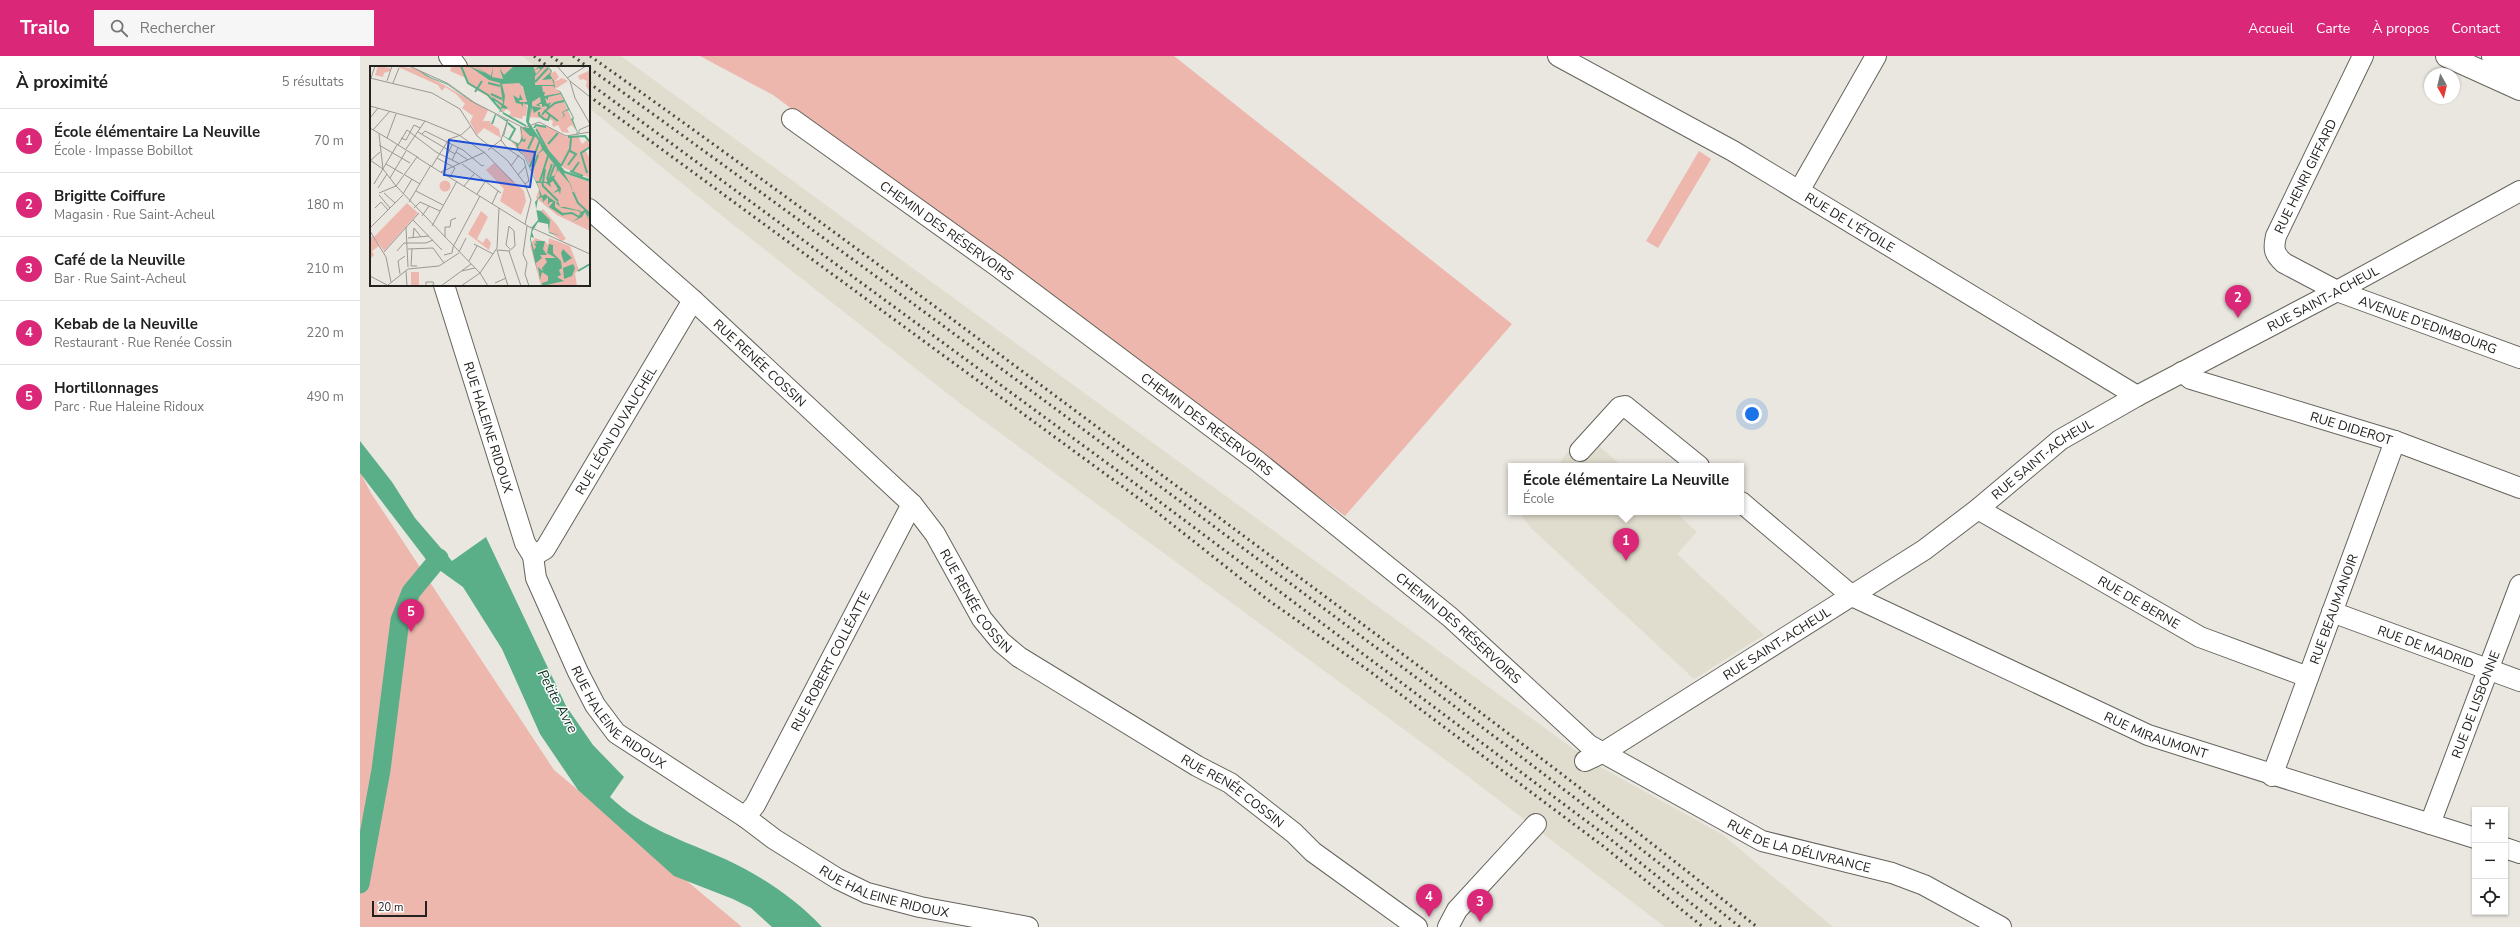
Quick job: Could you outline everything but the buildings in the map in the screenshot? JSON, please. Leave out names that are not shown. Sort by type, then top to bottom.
[{"type":"main road","points":[[2447,56],[2520,89]]},
{"type":"main road","points":[[2493,56],[2520,68]]},
{"type":"street","points":[[449,56],[456,66]]},
{"type":"street","name":"RUE DE L'ÉTOILE","points":[[1558,56],[1733,151],[2137,396]]},
{"type":"street","points":[[1799,190],[1876,56]]},
{"type":"street","name":"RUE HENRI GIFFARD","points":[[2337,291],[2284,263],[2273,249],[2276,236],[2363,56]]},
{"type":"street","name":"CHEMIN DES RÉSERVOIRS","points":[[792,119],[1003,271],[1257,461],[1450,617],[1549,710],[1589,745],[1604,752]]},
{"type":"street","name":"RUE SAINT-ACHEUL","points":[[1585,761],[1604,752],[1924,550],[1978,510],[2060,440],[2137,396],[2337,291],[2520,191]]},
{"type":"street","name":"RUE RENÉE COSSIN","points":[[590,210],[693,300],[912,504],[938,540],[982,619],[1001,642],[1025,661],[1196,766],[1230,783],[1294,833],[1313,852],[1417,927]]},
{"type":"street","name":"RUE HALEINE RIDOUX","points":[[444,286],[524,543],[533,556],[536,578],[578,672],[595,705],[616,733],[745,817],[774,839],[838,879],[868,893],[920,907],[1028,927]]},
{"type":"street","name":"AVENUE D'EDIMBOURG","points":[[2337,291],[2520,358]]},
{"type":"street","name":"RUE LÉON DUVAUCHEL","points":[[533,556],[545,549],[693,300]]},
{"type":"street","name":"RUE DIDEROT","points":[[2182,372],[2191,379],[2396,441],[2520,488]]},
{"type":"street","points":[[1580,451],[1620,407],[1625,406],[1695,463]]},
{"type":"street","name":"RUE BEAUMANOIR","points":[[2272,776],[2396,441]]},
{"type":"street","name":"RUE ROBERT COLLÉATTE","points":[[745,817],[755,805],[912,504]]},
{"type":"street","name":"RUE MIRAUMONT","points":[[1744,505],[1852,596],[2148,735],[2272,776],[2472,837]]},
{"type":"street","name":"RUE DE BERNE","points":[[1978,510],[2200,636],[2308,677]]},
{"type":"street","name":"RUE DE LISBONNE","points":[[2430,824],[2520,585]]},
{"type":"street","name":"RUE DE MADRID","points":[[2332,612],[2520,680]]},
{"type":"street","name":"RUE DE LA DÉLIVRANCE","points":[[1604,752],[1762,841],[1892,873],[1924,885],[2000,927]]},
{"type":"street","points":[[1448,927],[1458,910],[1536,824]]},
{"type":"street","points":[[2508,849],[2520,853]]},
{"type":"shaded area","points":[[522,56],[621,56],[1593,763],[1723,835],[1833,927],[1665,927],[1462,772],[962,405],[726,219],[590,109],[590,66],[535,66]]},
{"type":"shaded area","points":[[700,56],[1174,56],[1512,324],[1345,516],[773,95]]},
{"type":"shaded area","points":[[1699,151],[1711,159],[1658,248],[1646,241]]},
{"type":"shaded area","points":[[1599,446],[1619,463],[1560,463],[1568,451],[1586,460]]},
{"type":"shaded area","points":[[360,472],[371,493],[554,770],[742,927],[360,927]]},
{"type":"shaded area","points":[[1524,515],[1678,515],[1697,532],[1677,554],[1764,635],[1694,679],[1532,529],[1522,517]]},
{"type":"water","name":"Petite Avre","points":[[360,441],[392,482],[415,518],[452,561],[486,537],[566,706],[593,745],[624,777],[610,797],[622,808],[664,833],[725,859],[751,872],[789,897],[822,927],[772,927],[751,908],[733,899],[674,876],[578,790],[540,734],[502,649],[463,587],[428,562],[360,473]]},
{"type":"waterway","points":[[360,884],[381,770],[400,620],[411,592],[439,558]]},
{"type":"railway","points":[[534,56],[548,66]]},
{"type":"railway","points":[[551,56],[565,66]]},
{"type":"railway","points":[[573,56],[587,66]]},
{"type":"railway","points":[[590,56],[889,273],[1402,654],[1545,761],[1757,927]]},
{"type":"railway","points":[[590,69],[1057,410],[1411,674],[1544,774],[1740,927]]},
{"type":"railway","points":[[590,84],[1152,496],[1609,838],[1721,927]]},
{"type":"railway","points":[[590,97],[1149,506],[1268,600],[1368,670],[1603,846],[1703,927]]},
{"type":"place","name":"Brigitte Coiffure","points":[[2238,318]]},
{"type":"place","name":"École élémentaire La Neuville","points":[[1626,561]]},
{"type":"place","name":"Hortillonnages","points":[[411,632]]},
{"type":"place","name":"Kebab de la Neuville","points":[[1429,917]]},
{"type":"place","name":"Café de la Neuville","points":[[1480,922]]}]
